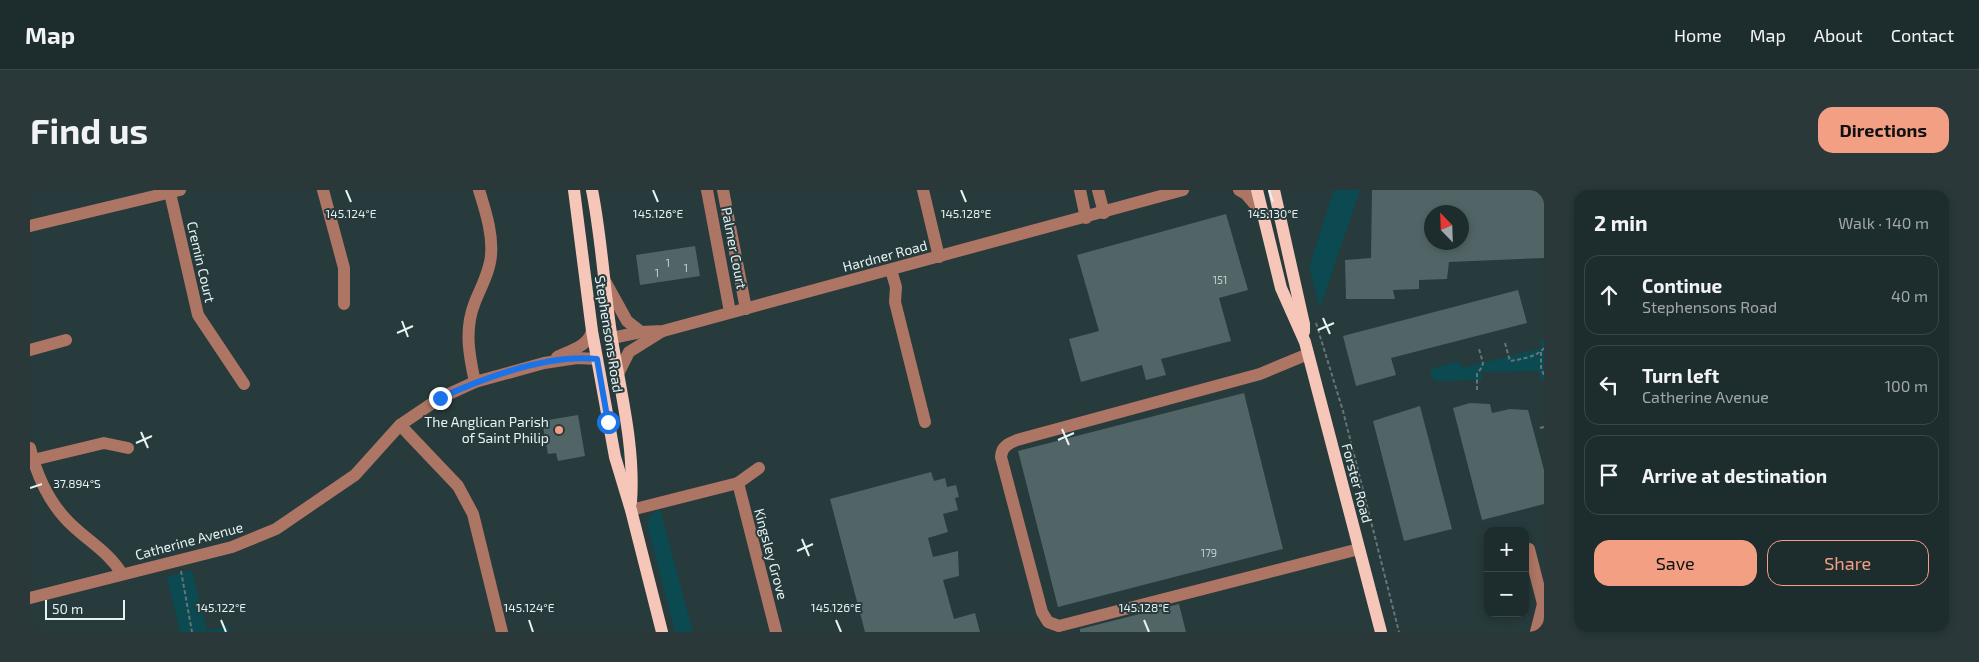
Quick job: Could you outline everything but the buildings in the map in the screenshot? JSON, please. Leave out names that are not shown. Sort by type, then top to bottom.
[{"type":"main road","name":"Stephensons Road","points":[[574,190],[592,331],[615,457],[631,510],[662,632]]},
{"type":"main road","name":"Stephensons Road","points":[[592,190],[599,224],[612,338],[632,463],[631,510]]},
{"type":"main road","name":"Forster Road","points":[[1257,190],[1281,288],[1306,348],[1381,632]]},
{"type":"main road","name":"Forster Road","points":[[1274,190],[1304,324],[1306,348]]},
{"type":"main road","points":[[597,359],[612,338]]},
{"type":"street","points":[[323,190],[344,268],[344,304]]},
{"type":"street","points":[[475,382],[468,351],[468,326],[474,303],[485,279],[491,255],[488,224],[479,190]]},
{"type":"street","name":"Palmer Court","points":[[707,190],[730,312]]},
{"type":"street","name":"Palmer Court","points":[[723,190],[746,308]]},
{"type":"street","points":[[923,190],[939,257]]},
{"type":"street","points":[[1080,190],[1086,218]]},
{"type":"street","points":[[1098,190],[1104,213]]},
{"type":"street","name":"Hardner Road","points":[[612,338],[641,332],[664,331],[1086,218],[1167,192],[1183,190]]},
{"type":"street","points":[[1239,190],[1246,194],[1263,214]]},
{"type":"street","points":[[30,226],[175,191]]},
{"type":"street","name":"Cremin Court","points":[[175,191],[198,315],[244,384]]},
{"type":"street","points":[[891,270],[896,287],[895,302],[925,422]]},
{"type":"street","points":[[606,283],[627,321],[641,332]]},
{"type":"street","name":"Catherine Avenue","points":[[544,363],[583,344],[590,338],[592,331]]},
{"type":"street","points":[[618,374],[626,356],[632,350],[664,331]]},
{"type":"street","points":[[30,350],[66,340]]},
{"type":"street","points":[[1306,348],[1260,374],[1017,440],[1003,449],[1001,457],[1042,612],[1048,622],[1059,626],[1359,549]]},
{"type":"street","name":"Catherine Avenue","points":[[30,598],[232,547],[276,529],[355,475],[400,425],[440,398],[475,382],[544,363],[577,358],[597,359]]},
{"type":"street","points":[[400,425],[458,486],[472,514],[500,631]]},
{"type":"street","points":[[122,574],[113,560],[64,517],[45,489],[32,454],[104,443],[128,448]]},
{"type":"street","points":[[631,510],[738,484],[759,468]]},
{"type":"street","name":"Kingsley Grove","points":[[738,484],[776,632]]},
{"type":"street","points":[[1529,549],[1544,604],[1536,632]]},
{"type":"path","points":[[1315,320],[1343,411],[1399,632]]},
{"type":"path","points":[[1505,343],[1510,362],[1541,352],[1544,348]]},
{"type":"path","points":[[1477,390],[1477,374],[1483,363],[1479,349]]},
{"type":"path","points":[[1541,352],[1541,368],[1544,375]]},
{"type":"path","points":[[1540,428],[1544,427]]},
{"type":"path","points":[[179,561],[192,632]]},
{"type":"shaded area","points":[[1334,190],[1360,190],[1320,308],[1309,267]]},
{"type":"shaded area","points":[[1544,339],[1544,380],[1540,380],[1540,371],[1482,372],[1482,380],[1436,381],[1431,376],[1431,370],[1434,368],[1459,361],[1462,368],[1542,348],[1540,340]]},
{"type":"shaded area","points":[[660,509],[693,632],[675,632],[648,528],[650,517]]},
{"type":"shaded area","points":[[192,570],[207,631],[228,626],[230,632],[180,632],[167,577]]},
{"type":"place","name":"The Anglican Parish of Saint Philip","points":[[559,430]]},
{"type":"route","points":[[440,398],[475,382],[544,363],[577,358],[597,359],[608,422]]}]
